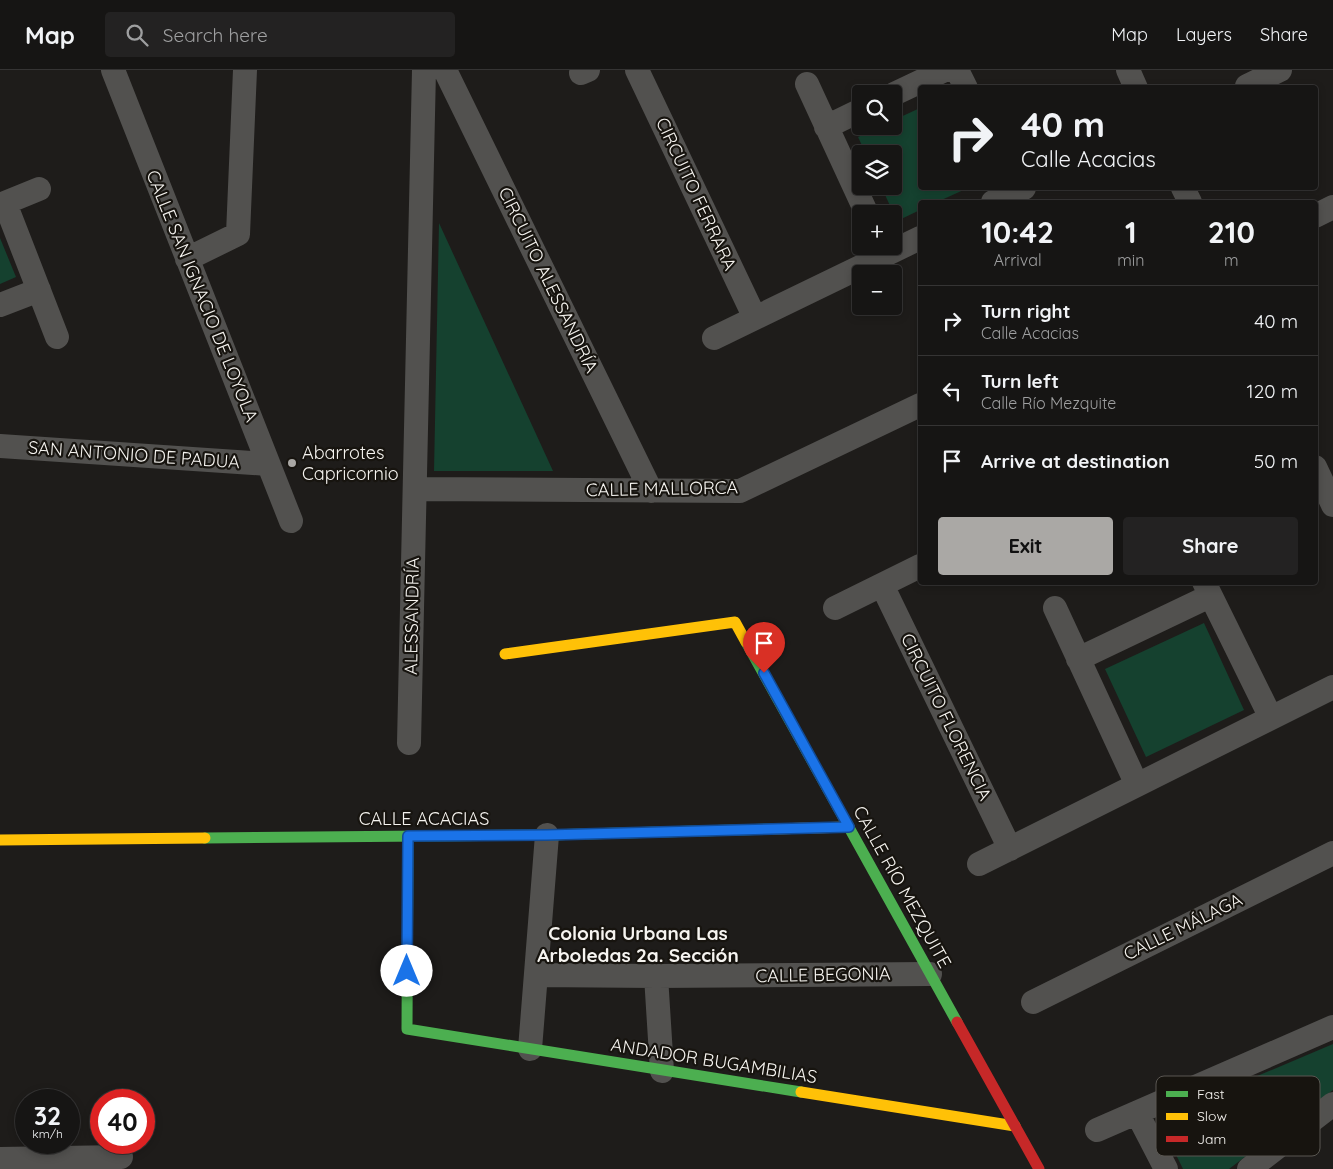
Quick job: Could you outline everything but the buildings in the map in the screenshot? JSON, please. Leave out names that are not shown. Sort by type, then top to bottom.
[{"type":"street","name":"CALLE SAN IGNACIO DE LOYOLA","points":[[113,70],[291,521]]},
{"type":"street","points":[[187,259],[238,234],[245,70]]},
{"type":"street","points":[[415,489],[424,70]]},
{"type":"street","name":"CIRCUITO ALESSANDRÍA","points":[[445,70],[651,491]]},
{"type":"street","name":"CIRCUITO FERRARA","points":[[637,70],[755,318]]},
{"type":"street","points":[[902,90],[945,70]]},
{"type":"street","points":[[957,70],[964,85]]},
{"type":"street","points":[[1128,70],[1135,85]]},
{"type":"street","points":[[1249,85],[1280,70]]},
{"type":"street","points":[[807,84],[863,205]]},
{"type":"street","points":[[826,127],[852,114]]},
{"type":"street","points":[[39,189],[2,204],[57,337]]},
{"type":"street","points":[[997,200],[1015,190]]},
{"type":"street","points":[[1318,214],[1333,207]]},
{"type":"street","points":[[902,244],[918,239]]},
{"type":"street","points":[[714,338],[875,255]]},
{"type":"street","points":[[0,305],[39,290]]},
{"type":"street","name":"CALLE MALLORCA","points":[[415,489],[740,491],[918,406]]},
{"type":"street","name":"SAN ANTONIO DE PADUA","points":[[0,446],[268,464]]},
{"type":"street","points":[[1318,473],[1333,505]]},
{"type":"street","name":"ALESSANDRÍA","points":[[409,743],[415,489]]},
{"type":"street","points":[[835,608],[918,567]]},
{"type":"street","name":"CIRCUITO FLORENCIA","points":[[882,585],[1010,849]]},
{"type":"street","points":[[1078,659],[1207,589],[1271,718]]},
{"type":"street","points":[[1055,608],[1137,785]]},
{"type":"street","name":"CALLE RÍO MEZQUITE","points":[[505,654],[735,622],[1039,1169]]},
{"type":"street","points":[[978,864],[1333,686]]},
{"type":"street","name":"CALLE ACACIAS","points":[[0,840],[547,835],[849,827]]},
{"type":"street","points":[[530,1049],[547,835]]},
{"type":"street","name":"ANDADOR BUGAMBILIAS","points":[[408,836],[407,1029],[1015,1126]]},
{"type":"street","name":"CALLE MÁLAGA","points":[[1033,1002],[1333,853]]},
{"type":"street","name":"CALLE BEGONIA","points":[[536,975],[930,974]]},
{"type":"street","points":[[656,976],[662,1071]]},
{"type":"street","points":[[1221,1076],[1333,1027]]},
{"type":"street","points":[[1320,1114],[1333,1104]]},
{"type":"street","points":[[1097,1130],[1156,1105]]},
{"type":"street","points":[[1137,1113],[1156,1150]]},
{"type":"street","points":[[1159,1156],[1166,1169]]},
{"type":"street","points":[[1249,1169],[1266,1156]]},
{"type":"street","points":[[0,1159],[121,1157]]},
{"type":"green space","points":[[918,109],[918,190],[964,190],[941,200],[918,200],[918,211],[902,219],[902,205],[890,205],[885,195],[902,195],[902,145],[862,145],[858,137],[862,135],[902,135],[902,116]]},
{"type":"green space","points":[[439,223],[553,471],[434,471]]},
{"type":"green space","points":[[0,238],[16,277],[0,284]]},
{"type":"green space","points":[[1204,623],[1244,710],[1146,757],[1105,669]]},
{"type":"green space","points":[[1333,1044],[1333,1090],[1320,1100],[1320,1076],[1257,1076]]},
{"type":"green space","points":[[1177,1156],[1246,1156],[1229,1169],[1183,1169]]},
{"type":"traffic: fast","points":[[746,642],[957,1022]]},
{"type":"traffic: fast","points":[[205,838],[547,835],[773,829]]},
{"type":"traffic: fast","points":[[408,836],[407,1029],[801,1092]]},
{"type":"traffic: slow","points":[[505,654],[735,622],[746,642]]},
{"type":"traffic: slow","points":[[773,829],[849,827]]},
{"type":"traffic: slow","points":[[0,840],[205,838]]},
{"type":"traffic: slow","points":[[801,1092],[1015,1126]]},
{"type":"traffic: jam","points":[[957,1022],[1039,1169]]},
{"type":"place","name":"Abarrotes Capricornio","points":[[292,463]]},
{"type":"district","name":"Colonia Urbana Las Arboledas 2a. Sección","points":[[638,944]]},
{"type":"route","points":[[407,971],[408,836],[547,835],[849,827],[764,673]]}]
